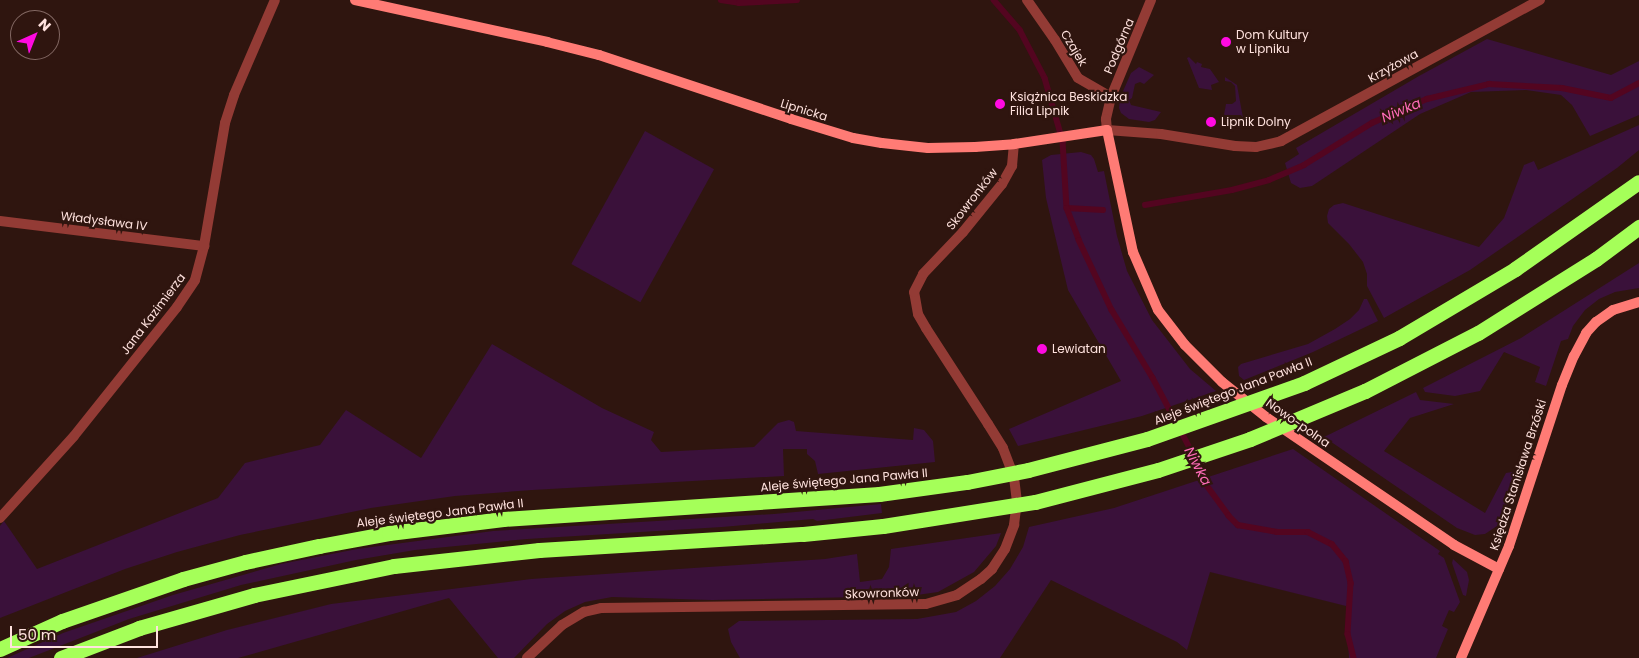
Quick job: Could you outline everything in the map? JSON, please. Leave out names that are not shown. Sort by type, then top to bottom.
[{"type":"highway","name":"Aleje świętego Jana Pawła II","points":[[0,649],[62,621],[183,578],[245,562],[380,535],[521,518],[879,494],[967,482],[1067,461],[1147,440],[1304,383],[1399,338],[1460,304],[1574,229],[1639,182]]},
{"type":"highway","points":[[61,658],[139,628],[244,598],[326,578],[394,566],[531,551],[803,534],[883,526],[1035,502],[1078,492],[1158,470],[1250,439],[1365,391],[1478,333],[1566,279],[1639,227]]},
{"type":"street","name":"Jana Kazimierza","points":[[0,518],[74,436],[177,307],[195,280],[204,246],[225,123],[234,95],[275,0]]},
{"type":"street","name":"Lipnicka","points":[[355,0],[599,55],[853,138],[928,148],[1014,144],[1106,130],[1161,134],[1235,146],[1256,147]]},
{"type":"street","name":"Czajek","points":[[1027,0],[1055,40],[1078,78],[1110,97]]},
{"type":"street","name":"Podgórna","points":[[1106,130],[1110,97],[1151,0]]},
{"type":"street","name":"Krzyżowa","points":[[1256,147],[1280,141],[1540,0]]},
{"type":"street","name":"Nowo-polna","points":[[1106,130],[1133,252],[1158,310],[1185,345],[1222,382],[1266,417],[1454,545],[1500,570]]},
{"type":"street","name":"Skowronków","points":[[527,658],[562,625],[584,612],[601,608],[926,604],[957,595],[992,569],[1005,549],[1014,525],[1017,502],[1014,477],[1003,448],[922,322],[914,300],[914,292],[923,274],[963,232],[1002,184],[1012,166],[1014,144]]},
{"type":"street","name":"Władysława IV","points":[[0,222],[204,246]]},
{"type":"street","name":"Księdza Stanisława Brzóski","points":[[1460,658],[1500,570],[1562,385],[1574,356],[1586,334],[1596,322],[1613,310],[1639,302]]},
{"type":"shaded area","points":[[1487,39],[1611,75],[1639,61],[1639,115],[1590,136],[1572,105],[1561,95],[1526,90],[1471,92],[1420,114],[1312,186],[1300,188],[1291,183],[1285,163],[1299,154],[1296,148],[1419,76]]},
{"type":"shaded area","points":[[1189,57],[1196,64],[1197,62],[1202,64],[1201,67],[1210,69],[1219,82],[1211,85],[1212,90],[1199,88],[1187,58]]},
{"type":"shaded area","points":[[1139,67],[1154,75],[1144,84],[1140,82],[1135,84],[1132,98],[1129,100],[1131,105],[1161,112],[1155,120],[1149,122],[1129,119],[1121,113],[1119,108],[1120,98],[1131,73]]},
{"type":"shaded area","points":[[1225,77],[1237,85],[1243,118],[1241,115],[1224,115],[1226,104],[1232,104],[1236,101],[1235,86],[1231,82],[1225,81]]},
{"type":"shaded area","points":[[1639,125],[1639,150],[1617,168],[1470,270],[1384,318],[1367,286],[1367,274],[1363,262],[1349,244],[1328,223],[1329,209],[1334,205],[1343,203],[1479,247],[1504,218],[1524,165],[1534,161],[1538,170]]},
{"type":"shaded area","points":[[645,131],[714,169],[640,302],[571,264]]},
{"type":"shaded area","points":[[1081,152],[1091,155],[1098,172],[1104,171],[1117,236],[1127,271],[1152,320],[1190,369],[1216,391],[1142,416],[1018,446],[1009,429],[1121,381],[1068,290],[1046,198],[1042,160],[1051,155]]},
{"type":"shaded area","points":[[1639,263],[1639,288],[1615,292],[1599,299],[1585,310],[1573,326],[1568,339],[1561,341],[1546,386],[1535,382],[1540,367],[1504,352],[1480,391],[1455,396],[1425,392],[1423,388],[1521,338]]},
{"type":"shaded area","points":[[1364,299],[1367,299],[1378,321],[1313,352],[1244,380],[1239,376],[1238,367],[1241,364],[1308,344],[1335,329],[1359,310]]},
{"type":"shaded area","points":[[492,344],[602,408],[654,432],[651,440],[661,452],[754,447],[778,423],[789,420],[794,422],[796,431],[913,440],[914,428],[924,430],[933,441],[935,462],[818,474],[815,461],[807,454],[807,449],[783,449],[784,476],[532,490],[455,496],[371,508],[240,535],[177,552],[125,569],[0,618],[0,526],[4,521],[37,569],[218,498],[245,463],[320,445],[346,410],[421,458]]},
{"type":"shaded area","points":[[1416,392],[1420,400],[1454,404],[1410,418],[1384,451],[1485,513],[1506,473],[1512,472],[1516,475],[1504,515],[1497,526],[1485,534],[1475,535],[1457,528],[1324,437]]},
{"type":"shaded area","points":[[1293,449],[1440,551],[1438,554],[1444,558],[1460,602],[1454,612],[1449,610],[1442,626],[1448,629],[1436,658],[1349,658],[1346,606],[1210,572],[1187,650],[1177,642],[1051,580],[1000,658],[740,658],[731,642],[728,629],[739,621],[917,619],[956,612],[976,601],[995,586],[1010,569],[1023,547],[1029,527],[1114,508]]},
{"type":"shaded area","points":[[881,504],[882,513],[817,521],[813,519],[722,527],[527,539],[415,550],[356,560],[241,585],[129,619],[29,658],[7,658],[63,633],[173,595],[281,564],[357,549],[493,531],[774,514]]},
{"type":"shaded area","points":[[1001,533],[996,546],[974,572],[938,592],[910,596],[712,600],[612,597],[585,602],[565,611],[547,624],[514,658],[498,658],[449,598],[238,658],[137,658],[227,630],[331,604],[531,579],[825,559],[857,554],[860,582],[882,579],[889,567],[891,549]]},
{"type":"shaded area","points":[[1453,559],[1467,572],[1469,580],[1466,596],[1463,595],[1452,563]]},
{"type":"waterway","name":"Niwka","points":[[721,0],[739,3],[797,0]]},
{"type":"waterway","name":"Niwka","points":[[994,0],[1020,30],[1045,78],[1063,141],[1067,208],[1103,210]]},
{"type":"waterway","name":"Niwka","points":[[1145,205],[1232,190],[1269,180],[1304,165],[1372,123],[1427,99],[1489,84],[1562,88],[1611,98],[1639,83]]},
{"type":"waterway","name":"Niwka","points":[[1067,208],[1079,240],[1112,310],[1153,378],[1190,448],[1206,484],[1229,516],[1238,525],[1277,532],[1308,532],[1332,544],[1346,561],[1351,583],[1348,634],[1354,658]]},
{"type":"place","name":"Dom Kultury w Lipniku","points":[[1226,42]]},
{"type":"place","name":"Książnica Beskidzka Filia Lipnik","points":[[1000,104]]},
{"type":"place","name":"Lipnik Dolny","points":[[1211,122]]},
{"type":"place","name":"Lewiatan","points":[[1042,349]]}]
